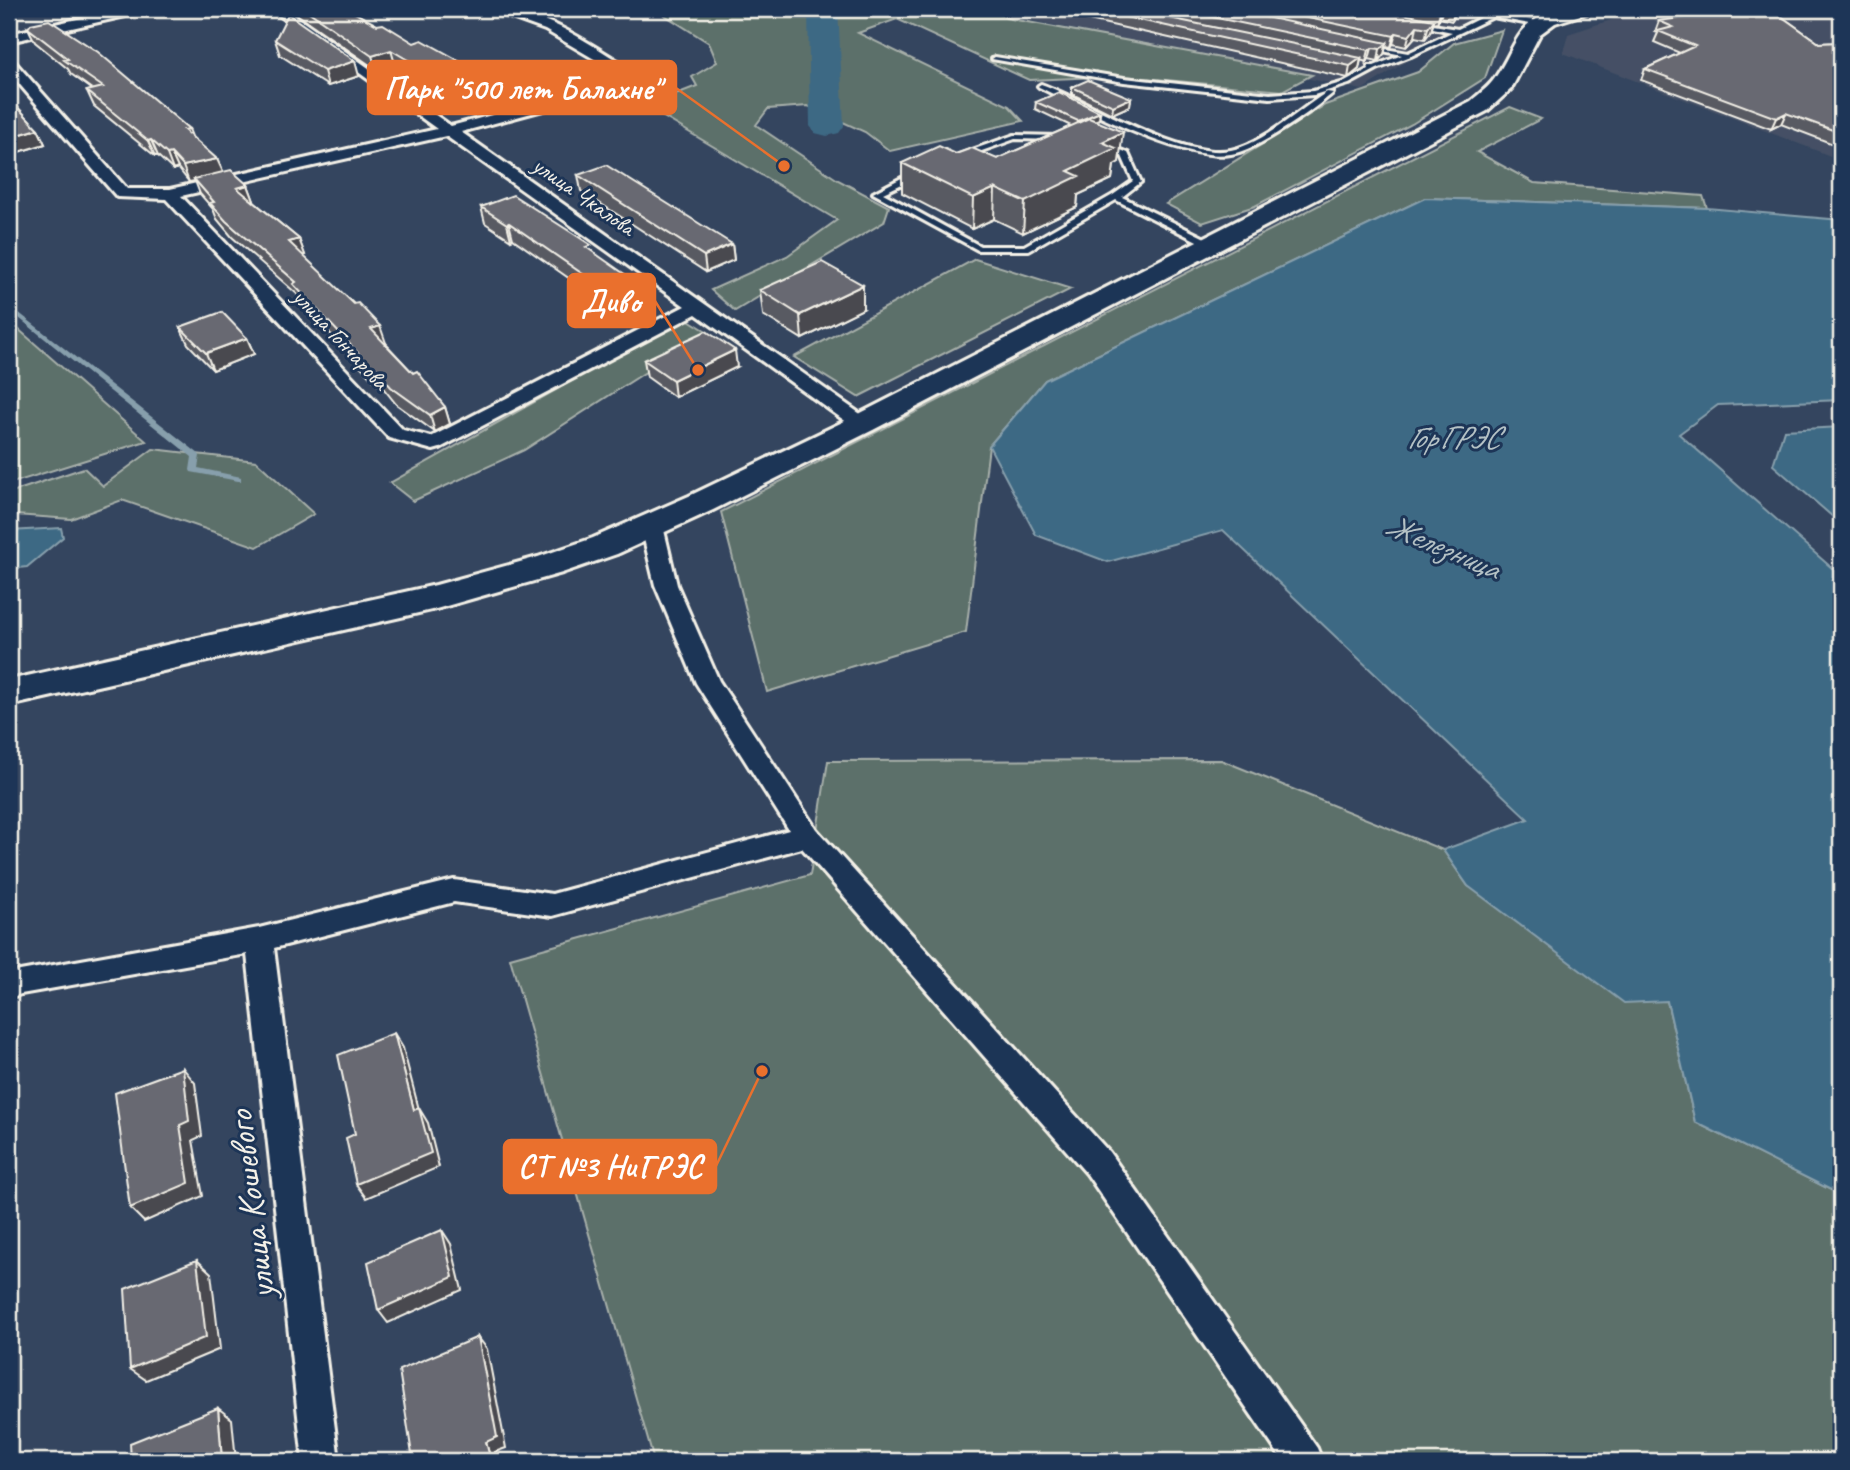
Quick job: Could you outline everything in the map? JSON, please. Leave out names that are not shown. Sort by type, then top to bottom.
[{"type":"main road","points":[[9,694],[448,594],[551,565],[652,526],[862,424],[1479,106],[1503,84],[1526,38],[1540,17],[1580,9]]},
{"type":"street","points":[[9,38],[139,9]]},
{"type":"street","name":"улица Чкалова","points":[[277,9],[862,424]]},
{"type":"street","points":[[9,64],[123,194],[170,194],[449,131],[617,86],[626,72],[550,27],[499,9]]},
{"type":"street","name":"улица Гончарова","points":[[170,194],[396,434],[433,444],[697,307]]},
{"type":"street","points":[[652,526],[666,585],[708,683],[807,836],[1098,1163],[1304,1461]]},
{"type":"street","points":[[9,986],[18,982],[259,940],[454,891],[552,905],[807,836]]},
{"type":"street","name":"улица Кошевого","points":[[259,940],[321,1461]]},
{"type":"lane","points":[[1464,9],[1492,15],[1540,17]]},
{"type":"lane","points":[[1041,86],[1153,137],[1200,150],[1231,153],[1270,134],[1304,108],[1375,68],[1409,55],[1492,15]]},
{"type":"lane","points":[[1405,21],[1459,31]]},
{"type":"lane","points":[[1369,46],[1409,55]]},
{"type":"lane","points":[[995,59],[1124,80],[1270,96],[1314,93],[1347,83]]},
{"type":"lane","points":[[1362,65],[1375,68]]},
{"type":"lane","points":[[954,158],[1014,137],[1073,138]]},
{"type":"lane","points":[[931,167],[877,193],[978,248],[1026,248],[1116,197],[1137,182],[1125,155],[1095,142]]},
{"type":"lane","points":[[1116,197],[1212,245]]},
{"type":"shaded area","points":[[1000,9],[1487,9],[1362,90],[1011,16]]},
{"type":"shaded area","points":[[1665,9],[1836,9],[1841,12],[1841,160],[1563,53],[1568,34],[1623,16]]},
{"type":"green space","points":[[655,9],[992,9],[1006,18],[1312,75],[1282,91],[1123,76],[1029,80],[897,19],[858,33],[1009,106],[1023,121],[890,151],[865,132],[808,106],[768,109],[756,125],[838,180],[889,207],[884,222],[735,311],[711,290],[787,256],[837,220],[645,106],[697,86],[692,77],[717,62],[709,43]]},
{"type":"green space","points":[[1502,30],[1485,78],[1412,124],[1255,206],[1202,223],[1166,204],[1325,105],[1418,72],[1454,43]]},
{"type":"green space","points":[[1510,107],[1541,119],[1477,152],[1534,183],[1703,196],[1707,208],[1425,198],[1045,380],[989,446],[966,632],[767,692],[721,512]]},
{"type":"green space","points":[[975,259],[1071,289],[858,397],[794,357]]},
{"type":"green space","points":[[687,319],[708,332],[524,450],[413,501],[390,483],[613,358]]},
{"type":"green space","points":[[9,321],[146,441],[9,484]]},
{"type":"green space","points":[[153,449],[256,461],[314,514],[257,547],[122,500],[71,519],[15,515],[9,511],[9,493],[84,468],[103,486]]},
{"type":"green space","points":[[1221,760],[1443,850],[1468,886],[1667,1001],[1695,1122],[1841,1195],[1841,1461],[654,1461],[510,958],[810,875],[828,761]]},
{"type":"water","name":"ГорГРЭС","points":[[1425,198],[1707,208],[1841,220],[1841,400],[1718,405],[1679,434],[1841,576],[1841,1195],[1695,1122],[1667,1001],[1624,1003],[1468,886],[1443,850],[1528,819],[1223,530],[1108,562],[1036,535],[989,446],[1045,380]]},
{"type":"water","points":[[1841,427],[1841,524],[1773,465],[1784,430]]},
{"type":"water","points":[[61,528],[63,537],[27,567],[9,569],[10,531]]},
{"type":"building","points":[[305,9],[348,9],[377,25],[383,24],[414,43],[422,40],[458,60],[425,70],[391,50],[372,56]]},
{"type":"building","points":[[1089,9],[1228,9],[1387,43],[1380,49],[1369,50],[1179,10],[1163,14],[1165,17],[1361,58],[1350,66]]},
{"type":"building","points":[[1265,9],[1377,9],[1434,20],[1428,28],[1417,26],[1409,36],[1396,33],[1394,36]]},
{"type":"building","points":[[1717,9],[1771,9],[1819,43],[1841,42],[1841,133],[1786,113],[1776,118],[1645,69],[1695,46],[1658,31],[1673,27],[1659,21],[1722,12]]},
{"type":"building","points":[[288,14],[355,61],[324,71],[275,40]]},
{"type":"building","points":[[49,20],[98,52],[189,129],[184,130],[217,159],[183,166],[171,153],[167,154],[151,140],[148,141],[87,91],[103,87],[64,60],[68,59],[28,28],[31,24]]},
{"type":"building","points":[[1088,80],[1131,98],[1113,106],[1072,87]]},
{"type":"building","points":[[1059,92],[1100,112],[1078,121],[1036,102]]},
{"type":"building","points":[[9,98],[38,129],[11,137],[9,135]]},
{"type":"building","points":[[1089,118],[1123,132],[1102,142],[1116,148],[1068,171],[1079,176],[1025,202],[995,188],[973,198],[902,163],[939,146],[956,154],[972,148],[997,159]]},
{"type":"building","points":[[606,165],[732,244],[704,256],[578,175]]},
{"type":"building","points":[[231,170],[248,185],[237,188],[299,239],[289,242],[380,326],[371,329],[413,373],[417,371],[445,407],[430,415],[391,387],[293,284],[296,282],[226,221],[194,179]]},
{"type":"building","points":[[513,195],[591,245],[586,247],[636,282],[606,294],[584,278],[587,277],[481,207]]},
{"type":"building","points":[[822,262],[863,285],[800,315],[760,290]]},
{"type":"building","points":[[222,312],[247,338],[206,353],[180,327]]},
{"type":"building","points":[[706,331],[735,350],[673,380],[644,360]]},
{"type":"building","points":[[394,1033],[414,1110],[419,1108],[431,1153],[356,1184],[346,1138],[355,1134],[338,1055]]},
{"type":"building","points":[[183,1068],[189,1121],[180,1125],[189,1183],[130,1208],[115,1093]]},
{"type":"building","points":[[442,1230],[453,1277],[378,1310],[368,1262]]},
{"type":"building","points":[[197,1260],[206,1337],[130,1369],[125,1289]]},
{"type":"building","points":[[478,1337],[497,1437],[486,1442],[491,1461],[413,1461],[399,1370]]},
{"type":"building","points":[[218,1408],[222,1461],[131,1461],[130,1443]]},
{"type":"waterway","name":"Железница","points":[[823,9],[827,126]]},
{"type":"waterway","points":[[9,307],[196,456],[194,470],[238,479]]},
{"type":"place","name":"Парк \"500 лет Балахне\"","points":[[784,166]]},
{"type":"place","name":"Диво","points":[[698,370]]},
{"type":"place","name":"СТ №3 НиГРЭС","points":[[762,1071]]}]
